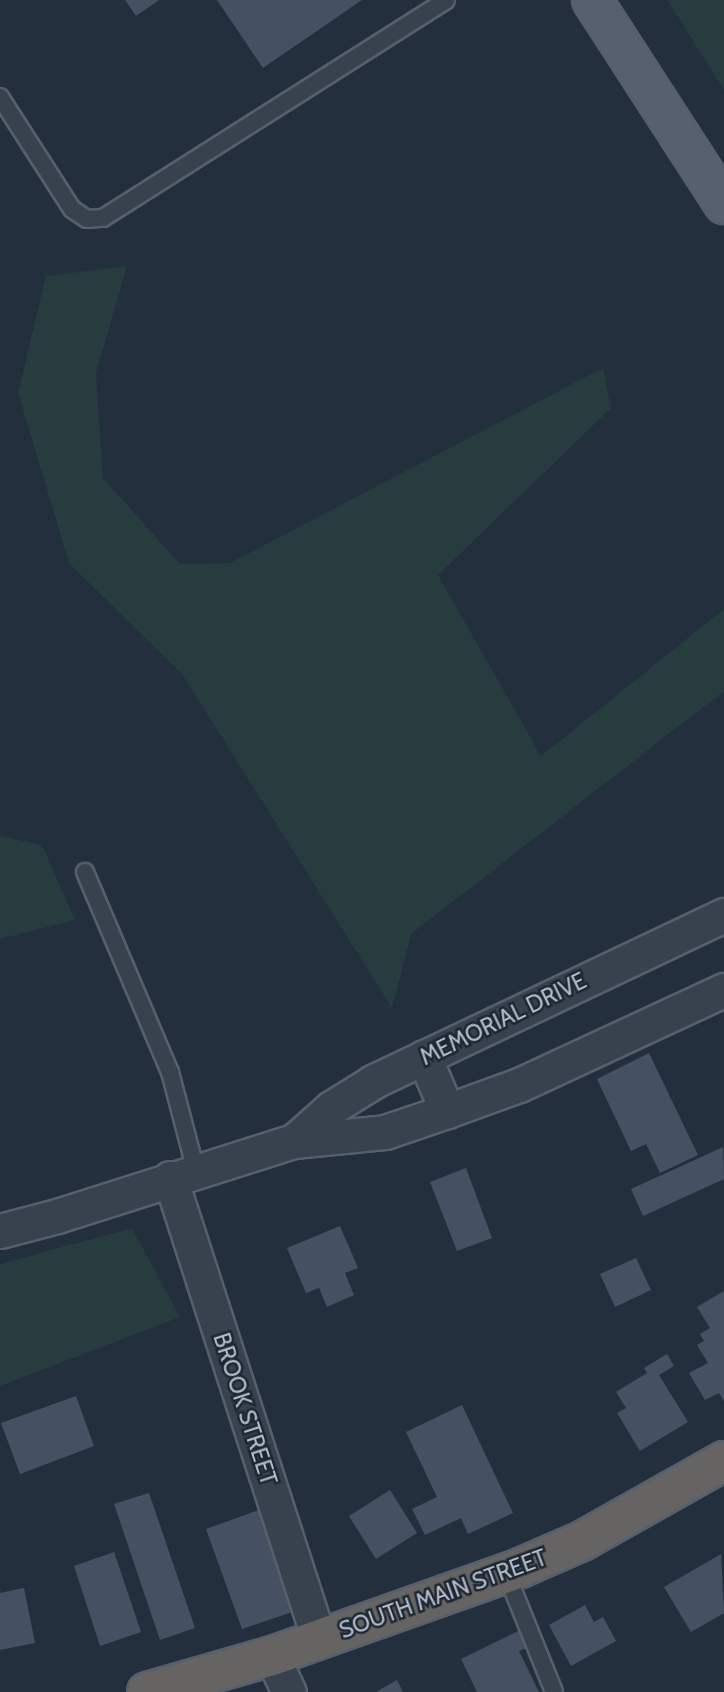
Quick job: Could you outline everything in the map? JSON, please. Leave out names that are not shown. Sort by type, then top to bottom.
[{"type":"highway","name":"SOUTH MAIN STREET","points":[[147,1692],[272,1656],[506,1573],[582,1541],[724,1461]]},
{"type":"main road","points":[[592,0],[724,204]]},
{"type":"street","name":"MEMORIAL DRIVE","points":[[294,1142],[331,1108],[373,1082],[724,915]]},
{"type":"street","name":"MEMORIAL DRIVE","points":[[0,1231],[57,1216],[294,1142],[385,1132],[519,1085],[724,990]]},
{"type":"street","points":[[424,1057],[447,1111]]},
{"type":"street","name":"BROOK STREET","points":[[183,1175],[319,1639]]},
{"type":"street","points":[[272,1656],[289,1692]]},
{"type":"lane","points":[[0,97],[72,209],[87,219],[103,218],[446,0]]},
{"type":"lane","points":[[85,872],[170,1072],[183,1175]]},
{"type":"lane","points":[[506,1573],[554,1692]]},
{"type":"green space","points":[[667,0],[724,0],[724,90]]},
{"type":"green space","points":[[127,266],[96,373],[103,478],[180,564],[230,563],[603,368],[611,408],[438,575],[541,756],[724,609],[724,691],[411,934],[392,1008],[182,674],[69,563],[18,393],[46,276]]},
{"type":"green space","points":[[0,836],[42,845],[75,920],[0,939]]},
{"type":"green space","points":[[132,1228],[180,1317],[0,1386],[0,1264]]},
{"type":"building","points":[[125,0],[159,0],[136,16]]},
{"type":"building","points":[[217,0],[362,0],[263,68]]},
{"type":"building","points":[[649,1053],[698,1155],[660,1173],[646,1144],[631,1151],[597,1079]]},
{"type":"building","points":[[723,1147],[724,1179],[643,1216],[631,1189]]},
{"type":"building","points":[[466,1168],[492,1238],[457,1251],[430,1182]]},
{"type":"building","points":[[340,1226],[358,1268],[345,1273],[354,1295],[327,1307],[319,1288],[306,1293],[287,1248]]},
{"type":"building","points":[[636,1258],[651,1290],[615,1307],[600,1274]]},
{"type":"building","points":[[724,1291],[724,1401],[719,1393],[705,1400],[689,1373],[708,1363],[697,1345],[704,1341],[700,1334],[710,1328],[697,1307]]},
{"type":"building","points":[[667,1354],[674,1366],[659,1375],[688,1422],[640,1451],[617,1413],[626,1408],[616,1392],[647,1373],[644,1368]]},
{"type":"building","points":[[76,1396],[94,1446],[20,1474],[1,1423]]},
{"type":"building","points":[[462,1405],[513,1513],[468,1534],[461,1518],[425,1535],[412,1509],[437,1497],[406,1432]]},
{"type":"building","points":[[390,1490],[417,1533],[376,1559],[349,1516]]},
{"type":"building","points":[[149,1493],[195,1628],[160,1640],[114,1504]]},
{"type":"building","points":[[259,1510],[295,1611],[242,1629],[206,1529]]},
{"type":"building","points":[[114,1552],[141,1632],[100,1646],[74,1566]]},
{"type":"building","points":[[721,1554],[724,1613],[691,1632],[664,1587]]},
{"type":"building","points":[[24,1588],[35,1643],[0,1650],[0,1593]]},
{"type":"building","points":[[585,1605],[594,1622],[603,1617],[616,1641],[571,1666],[549,1625]]},
{"type":"building","points":[[522,1629],[530,1646],[519,1651],[539,1692],[477,1692],[461,1659]]},
{"type":"building","points":[[397,1680],[403,1692],[376,1692]]}]
